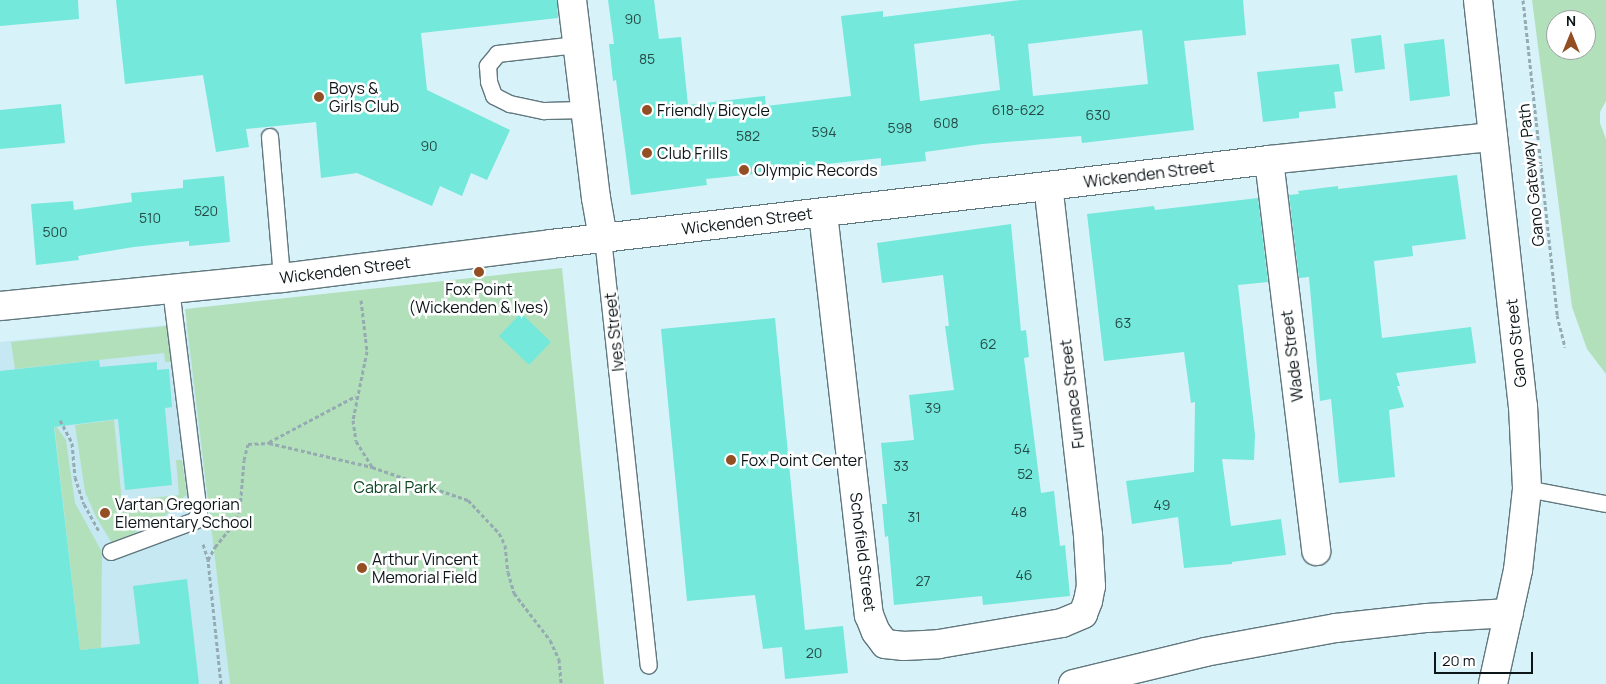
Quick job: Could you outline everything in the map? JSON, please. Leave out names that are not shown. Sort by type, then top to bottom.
[{"type":"main road","name":"Ives Street","points":[[572,0],[603,238]]},
{"type":"main road","name":"Gano Street","points":[[1478,0],[1523,406],[1527,489],[1524,532],[1493,684]]},
{"type":"main road","name":"Wickenden Street","points":[[0,306],[282,278],[603,238],[1269,160],[1493,137]]},
{"type":"main road","name":"Wade Street","points":[[1269,160],[1316,551]]},
{"type":"main road","name":"Furnace Street","points":[[1048,186],[1088,535],[1091,586],[1088,601]]},
{"type":"main road","name":"Schofield Street","points":[[823,213],[869,615],[876,632],[885,644],[904,646],[939,644],[1062,623],[1083,614],[1088,601]]},
{"type":"main road","points":[[1073,684],[1205,652],[1336,628],[1427,618],[1509,613]]},
{"type":"lane","points":[[577,45],[498,54],[488,66],[489,82],[494,96],[510,104],[544,111],[585,110]]},
{"type":"lane","points":[[270,137],[282,278]]},
{"type":"lane","name":"Ives Street","points":[[603,238],[649,666]]},
{"type":"lane","points":[[111,552],[195,521],[198,514],[171,289]]},
{"type":"lane","points":[[1527,489],[1606,504]]},
{"type":"path","name":"Gano Gateway Path","points":[[1523,0],[1556,308],[1565,346]]},
{"type":"path","points":[[357,268],[367,351],[365,368],[356,396],[353,420],[356,440],[372,467]]},
{"type":"path","points":[[269,443],[356,396]]},
{"type":"path","points":[[60,420],[72,443],[75,477],[84,504],[111,552]]},
{"type":"path","points":[[221,684],[208,560],[222,537],[233,525],[240,508],[244,460],[248,444],[269,443],[372,467],[468,500],[484,514],[499,533],[505,546],[508,572],[514,592],[550,640],[559,659],[561,684]]},
{"type":"shaded area","name":"Vartan Gregorian Elementary School","points":[[187,323],[230,684],[0,684],[0,342]]},
{"type":"green space","points":[[1532,0],[1606,0],[1606,101],[1600,112],[1600,123],[1606,139],[1606,374],[1587,349],[1572,307]]},
{"type":"green space","name":"Cabral Park","points":[[562,268],[604,684],[230,684],[185,309]]},
{"type":"green space","points":[[167,326],[171,362],[165,362],[164,353],[15,369],[11,342]]},
{"type":"green space","points":[[114,420],[122,501],[179,495],[176,460],[182,460],[187,494],[166,515],[113,545],[96,517],[85,492],[75,425]]},
{"type":"green space","points":[[54,423],[66,440],[75,503],[102,552],[101,648],[80,650]]},
{"type":"building","points":[[0,0],[78,0],[79,19],[0,26]]},
{"type":"building","name":"Boys & Girls Club","points":[[116,0],[557,0],[558,18],[421,33],[427,90],[510,130],[487,180],[471,173],[462,196],[440,186],[432,206],[357,173],[321,178],[316,122],[246,129],[249,147],[216,152],[203,75],[125,84]]},
{"type":"building","points":[[608,0],[654,0],[659,39],[681,37],[688,105],[765,96],[766,106],[851,96],[841,16],[883,11],[883,17],[1021,0],[1243,0],[1246,35],[1184,41],[1194,130],[1082,143],[1081,136],[982,144],[925,152],[926,161],[881,166],[881,158],[773,170],[773,172],[706,179],[707,185],[631,195],[616,80],[613,81],[609,44],[614,44]],"holes":[[[1142,30],[1148,84],[1033,96],[1028,44]],[[991,34],[991,36],[994,36],[1000,90],[920,101],[914,44]]]},
{"type":"building","points":[[1381,35],[1385,69],[1355,73],[1351,39]]},
{"type":"building","points":[[1444,39],[1450,96],[1410,101],[1404,44]]},
{"type":"building","points":[[1339,64],[1343,91],[1334,92],[1336,108],[1299,112],[1299,118],[1263,122],[1257,72]]},
{"type":"building","points":[[61,104],[65,143],[0,149],[0,110]]},
{"type":"building","points":[[1457,175],[1466,239],[1412,246],[1413,256],[1374,261],[1382,338],[1471,327],[1476,363],[1396,373],[1400,386],[1397,386],[1404,407],[1389,410],[1395,477],[1339,483],[1331,399],[1320,401],[1309,277],[1299,278],[1289,195],[1299,194],[1298,191],[1338,186],[1338,189]]},
{"type":"building","points":[[224,176],[230,242],[189,246],[189,241],[134,247],[78,256],[79,260],[36,265],[31,204],[73,201],[74,210],[132,202],[131,193],[183,188],[183,180]]},
{"type":"building","points":[[1258,198],[1268,282],[1238,285],[1255,435],[1254,460],[1222,459],[1231,526],[1281,519],[1286,555],[1232,562],[1232,564],[1184,568],[1178,517],[1132,524],[1126,481],[1194,472],[1195,402],[1191,403],[1184,352],[1104,361],[1087,214],[1154,206],[1155,210]]},
{"type":"building","points":[[1011,224],[1021,331],[1026,330],[1029,357],[1024,358],[1041,493],[1054,491],[1060,546],[1065,545],[1070,596],[983,605],[982,596],[894,605],[888,536],[885,537],[882,504],[887,504],[881,443],[914,440],[909,395],[954,390],[945,326],[949,326],[943,275],[882,283],[877,243]]},
{"type":"building","points":[[521,313],[551,342],[529,365],[499,336]]},
{"type":"building","name":"Fox Point Center","points":[[775,318],[805,630],[843,626],[848,673],[785,679],[782,647],[763,649],[755,595],[687,601],[661,329]]},
{"type":"building","points":[[99,360],[100,367],[157,362],[157,370],[169,369],[172,407],[165,408],[172,485],[125,490],[118,419],[54,427],[80,650],[140,644],[133,586],[187,579],[199,684],[0,684],[0,371]]},
{"type":"place","name":"Boys & Girls Club","points":[[319,97]]},
{"type":"place","name":"Friendly Bicycle","points":[[647,110]]},
{"type":"place","name":"Club Frills","points":[[647,153]]},
{"type":"place","name":"Olympic Records","points":[[744,170]]},
{"type":"place","name":"Fox Point (Wickenden & Ives)","points":[[479,272]]},
{"type":"place","name":"Fox Point Center","points":[[731,460]]},
{"type":"place","name":"Vartan Gregorian Elementary School","points":[[105,513]]},
{"type":"place","name":"Arthur Vincent Memorial Field","points":[[362,568]]}]
